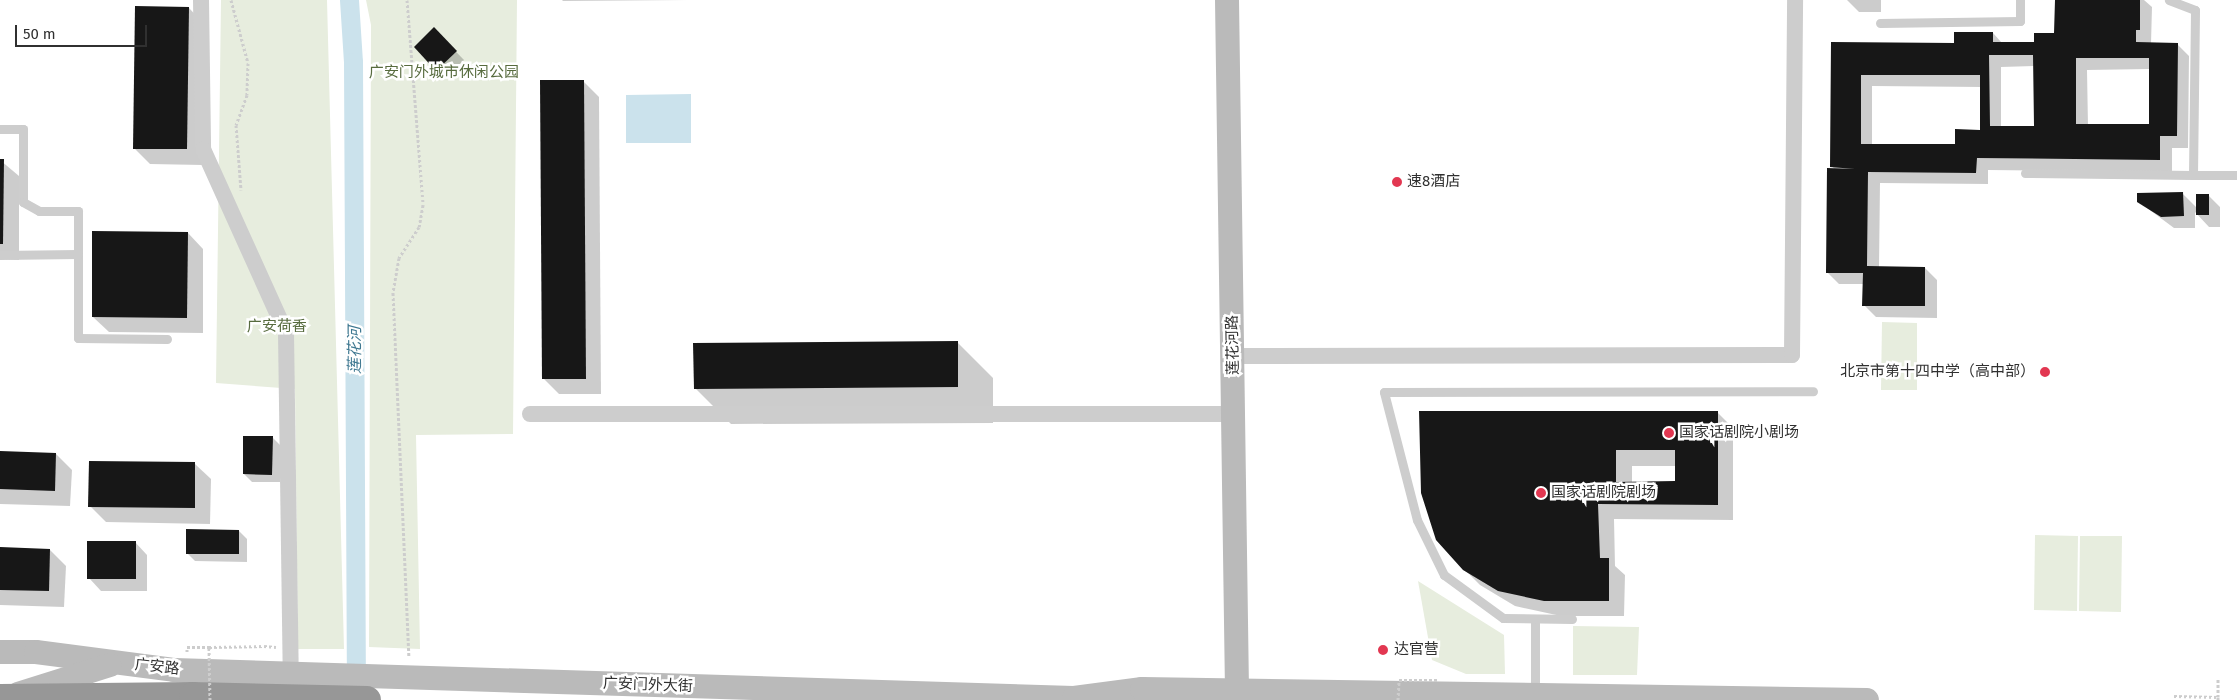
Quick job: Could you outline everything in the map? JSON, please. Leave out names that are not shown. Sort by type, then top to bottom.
[{"type":"highway","points":[[3,698],[201,698],[312,686],[367,700]]},
{"type":"street","points":[[201,0],[203,150],[286,333],[291,674]]},
{"type":"street","name":"莲花河路","points":[[1226,0],[1234,356],[1233,414],[1237,691]]},
{"type":"street","points":[[1234,356],[1792,355],[1795,0]]},
{"type":"street","points":[[530,414],[1233,414]]},
{"type":"street","name":"广安路","points":[[0,652],[36,652],[174,670],[291,674],[312,686]]},
{"type":"street","points":[[3,698],[116,662]]},
{"type":"street","points":[[174,670],[201,698]]},
{"type":"street","name":"广安门外大街","points":[[312,686],[399,677],[1074,698],[1142,689],[1867,700]]},
{"type":"lane","points":[[1880,23],[2020,20],[2020,0]]},
{"type":"lane","points":[[2169,0],[2195,10],[2193,175]]},
{"type":"lane","points":[[0,129],[23,129],[23,202],[39,211],[78,212],[78,338],[167,339]]},
{"type":"lane","points":[[2025,172],[2237,175]]},
{"type":"lane","points":[[0,255],[78,254]]},
{"type":"lane","points":[[1572,619],[1504,618],[1444,574],[1418,520],[1384,392],[1813,391]]},
{"type":"lane","points":[[1535,618],[1536,695]]},
{"type":"path","points":[[230,0],[248,63],[247,95],[236,125],[242,196],[237,225]]},
{"type":"path","points":[[399,677],[393,293],[399,258],[419,226],[423,205],[407,0]]},
{"type":"path","points":[[201,698],[209,647],[264,646]]},
{"type":"path","points":[[2174,696],[2218,698],[2218,678]]},
{"type":"path","points":[[1398,700],[1399,680],[1439,680]]},
{"type":"green space","name":"广安荷香","points":[[221,0],[327,0],[344,649],[298,649],[295,389],[216,383]]},
{"type":"green space","name":"广安门外城市休闲公园","points":[[366,0],[517,0],[513,434],[416,435],[420,649],[369,647],[371,25]]},
{"type":"green space","points":[[1882,322],[1917,323],[1917,390],[1881,390]]},
{"type":"green space","points":[[2035,535],[2078,536],[2077,611],[2034,610]]},
{"type":"green space","points":[[2080,536],[2122,536],[2121,612],[2079,611]]},
{"type":"green space","points":[[1418,581],[1504,635],[1505,674],[1466,674],[1432,660]]},
{"type":"green space","points":[[1573,626],[1639,627],[1637,675],[1573,675]]},
{"type":"water","points":[[691,94],[691,143],[626,143],[626,95]]},
{"type":"building","points":[[2055,0],[2140,0],[2140,30],[2136,30],[2136,42],[2178,43],[2177,136],[2160,136],[2160,160],[1977,158],[1976,173],[1868,172],[1867,266],[1925,267],[1925,306],[1862,306],[1863,273],[1826,273],[1827,168],[1855,169],[1830,167],[1831,42],[1954,43],[1954,32],[1993,32],[1993,42],[2034,42],[2034,33],[2054,33]],"holes":[[[1989,55],[2033,55],[2034,126],[1990,126]],[[2076,58],[2149,58],[2149,124],[2076,124]],[[1861,75],[1980,75],[1980,130],[1955,129],[1955,144],[1861,144]]]},
{"type":"building","points":[[135,6],[189,7],[187,149],[133,149]]},
{"type":"building","points":[[434,27],[457,51],[436,71],[414,47]]},
{"type":"building","points":[[540,80],[584,80],[586,379],[542,379]]},
{"type":"building","points":[[0,159],[4,159],[3,244],[0,244]]},
{"type":"building","points":[[2183,192],[2184,216],[2161,217],[2137,202],[2137,193]]},
{"type":"building","points":[[2196,194],[2209,194],[2209,215],[2196,215]]},
{"type":"building","points":[[92,231],[188,232],[187,318],[92,317]]},
{"type":"building","points":[[958,341],[958,387],[694,389],[693,343]]},
{"type":"building","points":[[1419,411],[1718,411],[1718,505],[1598,504],[1600,558],[1609,558],[1609,601],[1544,601],[1498,591],[1463,570],[1436,540],[1421,493]],"holes":[[[1616,450],[1675,450],[1675,481],[1616,482]]]},
{"type":"building","points":[[243,436],[273,436],[272,475],[243,474]]},
{"type":"building","points":[[0,451],[56,453],[55,491],[0,489]]},
{"type":"building","points":[[89,461],[195,462],[195,508],[88,507]]},
{"type":"building","points":[[186,529],[239,530],[239,554],[186,554]]},
{"type":"building","points":[[87,541],[136,541],[136,579],[87,579]]},
{"type":"building","points":[[0,547],[50,549],[49,591],[0,590]]},
{"type":"waterway","name":"莲花河","points":[[349,0],[353,62],[356,689]]},
{"type":"place","name":"速8酒店","points":[[1397,182]]},
{"type":"place","name":"北京市第十四中学（高中部）","points":[[2045,372]]},
{"type":"place","name":"国家话剧院小剧场","points":[[1669,433]]},
{"type":"place","name":"国家话剧院剧场","points":[[1541,493]]},
{"type":"place","name":"达官营","points":[[1383,650]]}]
